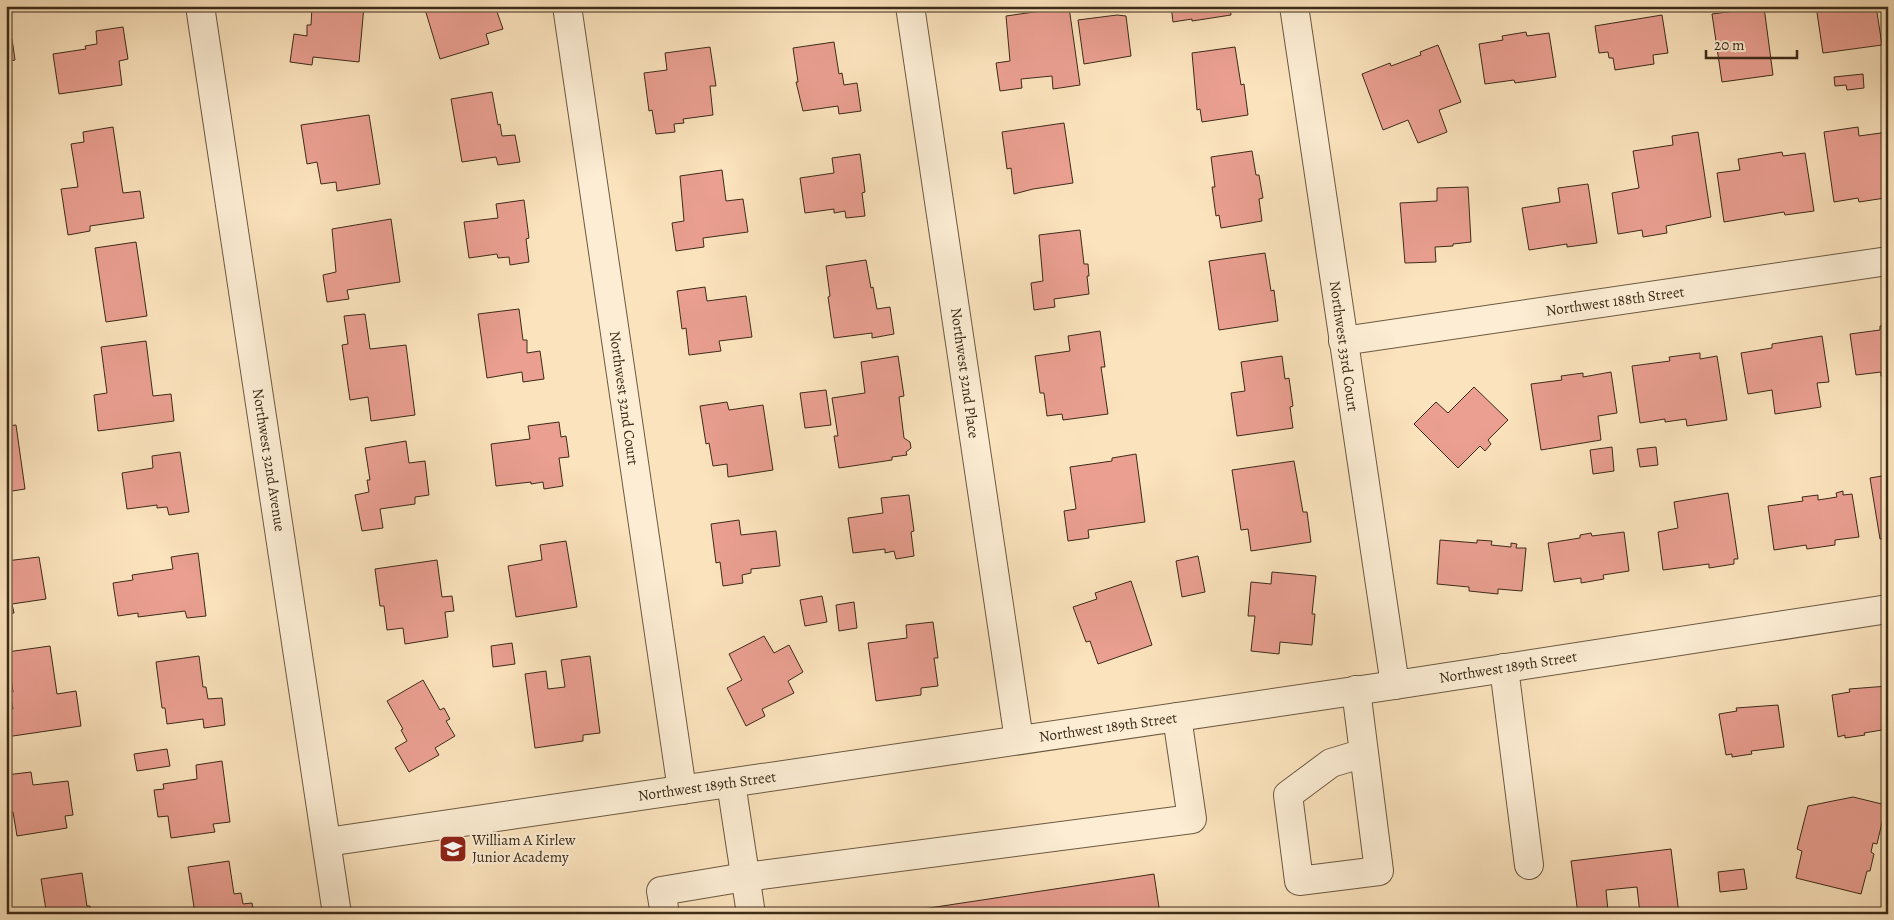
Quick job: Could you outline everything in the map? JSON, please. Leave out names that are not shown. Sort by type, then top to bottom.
[{"type":"street","name":"Northwest 32nd Avenue","points":[[200,6],[337,914]]},
{"type":"street","name":"Northwest 32nd Court","points":[[567,6],[682,790]]},
{"type":"street","name":"Northwest 32nd Place","points":[[910,6],[1019,740]]},
{"type":"street","name":"Northwest 33rd Court","points":[[1294,6],[1395,685]]},
{"type":"street","name":"Northwest 188th Street","points":[[1343,341],[1888,261]]},
{"type":"street","name":"Northwest 189th Street","points":[[327,842],[1395,685],[1888,609]]},
{"type":"street","points":[[1504,668],[1529,865]]},
{"type":"street","points":[[1356,690],[1379,871],[1299,881],[1288,795],[1331,763],[1364,753]]},
{"type":"street","points":[[665,914],[661,891],[745,877],[1192,819],[1177,717]]},
{"type":"street","points":[[731,783],[751,914]]},
{"type":"building","points":[[312,6],[364,6],[359,62],[313,57],[312,65],[290,62],[294,34],[307,36],[307,25],[311,25]]},
{"type":"building","points":[[424,6],[495,6],[503,29],[486,34],[489,44],[440,59]]},
{"type":"building","points":[[1171,6],[1230,6],[1231,15],[1173,22]]},
{"type":"building","points":[[1816,6],[1876,6],[1882,45],[1823,53]]},
{"type":"building","points":[[1069,7],[1080,85],[1053,89],[1052,76],[1021,79],[1022,88],[1000,91],[996,63],[1010,61],[1006,16]]},
{"type":"building","points":[[1764,7],[1773,75],[1722,82],[1712,14]]},
{"type":"building","points":[[1117,15],[1126,16],[1131,56],[1084,64],[1078,20]]},
{"type":"building","points":[[1662,15],[1668,53],[1653,55],[1654,64],[1615,70],[1613,58],[1609,58],[1608,52],[1599,53],[1595,26]]},
{"type":"building","points":[[123,27],[128,59],[119,61],[122,85],[59,94],[53,54],[86,49],[85,46],[97,44],[96,31]]},
{"type":"building","points":[[1526,32],[1527,36],[1549,33],[1556,77],[1515,83],[1514,80],[1485,84],[1479,44],[1503,40],[1502,36]]},
{"type":"building","points":[[12,39],[15,60],[6,62],[6,40]]},
{"type":"building","points":[[834,42],[839,74],[842,73],[844,85],[857,83],[861,111],[839,114],[838,106],[803,111],[796,82],[798,82],[793,48]]},
{"type":"building","points":[[1438,45],[1461,102],[1439,110],[1447,132],[1418,143],[1408,120],[1383,130],[1362,74],[1390,63],[1391,66],[1421,55],[1420,52]]},
{"type":"building","points":[[710,47],[716,86],[710,86],[713,115],[683,119],[684,123],[674,124],[675,132],[656,134],[652,110],[649,111],[644,73],[667,70],[665,53]]},
{"type":"building","points":[[1235,47],[1241,85],[1244,84],[1248,115],[1202,122],[1200,109],[1197,110],[1192,53]]},
{"type":"building","points":[[6,71],[10,102],[6,103]]},
{"type":"building","points":[[1863,74],[1864,88],[1847,90],[1846,85],[1835,86],[1834,77]]},
{"type":"building","points":[[492,92],[502,136],[515,135],[520,162],[498,165],[496,157],[462,162],[451,99]]},
{"type":"building","points":[[369,115],[380,184],[337,191],[336,182],[321,184],[317,162],[307,164],[301,125]]},
{"type":"building","points":[[1064,123],[1073,183],[1014,194],[1011,168],[1007,169],[1002,132]]},
{"type":"building","points":[[113,127],[123,193],[140,191],[144,218],[90,226],[90,231],[68,235],[61,189],[78,187],[71,144],[84,142],[83,132]]},
{"type":"building","points":[[1858,127],[1859,136],[1888,132],[1888,194],[1884,194],[1885,198],[1859,202],[1858,198],[1834,202],[1824,132]]},
{"type":"building","points":[[1698,132],[1711,217],[1666,226],[1667,233],[1643,237],[1642,230],[1618,234],[1612,193],[1639,188],[1633,151],[1673,145],[1672,136]]},
{"type":"building","points":[[1252,151],[1256,175],[1259,175],[1263,198],[1259,199],[1262,221],[1221,228],[1219,215],[1216,216],[1212,187],[1215,187],[1211,157]]},
{"type":"building","points":[[1782,152],[1783,156],[1805,153],[1814,211],[1785,215],[1784,212],[1724,222],[1717,173],[1740,170],[1738,159]]},
{"type":"building","points":[[860,154],[865,192],[862,193],[865,216],[846,218],[845,211],[834,213],[834,209],[805,213],[800,178],[834,173],[832,158]]},
{"type":"building","points":[[722,170],[726,201],[743,199],[748,232],[703,238],[704,247],[676,251],[672,223],[684,221],[680,176]]},
{"type":"building","points":[[1588,184],[1597,243],[1567,247],[1567,244],[1529,250],[1522,208],[1560,202],[1558,188]]},
{"type":"building","points":[[1468,187],[1471,242],[1435,247],[1436,262],[1405,263],[1400,203],[1437,201],[1437,188]]},
{"type":"building","points":[[524,200],[529,238],[526,239],[529,262],[510,265],[509,257],[498,258],[497,254],[469,258],[464,222],[498,218],[496,204]]},
{"type":"building","points":[[391,219],[400,282],[347,290],[349,299],[327,302],[323,275],[336,272],[332,229]]},
{"type":"building","points":[[1080,230],[1084,264],[1088,264],[1089,294],[1054,299],[1055,307],[1034,310],[1031,283],[1043,281],[1039,235]]},
{"type":"building","points":[[136,242],[147,316],[106,322],[95,248]]},
{"type":"building","points":[[1265,253],[1271,291],[1274,290],[1278,321],[1219,330],[1209,261]]},
{"type":"building","points":[[866,260],[877,309],[890,307],[894,334],[872,338],[872,333],[834,338],[826,266]]},
{"type":"building","points":[[705,287],[707,301],[746,296],[752,337],[719,341],[721,351],[689,355],[686,328],[682,329],[677,291]]},
{"type":"building","points":[[519,309],[523,340],[527,340],[527,353],[540,351],[544,379],[523,382],[522,372],[487,378],[478,314]]},
{"type":"building","points":[[365,314],[370,349],[406,345],[415,415],[371,421],[368,397],[350,400],[342,345],[348,344],[344,316]]},
{"type":"building","points":[[1888,325],[1888,375],[1881,376],[1881,372],[1856,375],[1850,334],[1880,330],[1880,326]]},
{"type":"building","points":[[1100,331],[1105,367],[1101,367],[1108,414],[1063,420],[1062,414],[1047,416],[1044,393],[1040,393],[1035,356],[1070,351],[1068,336]]},
{"type":"building","points":[[1822,336],[1829,382],[1817,383],[1821,407],[1775,414],[1772,390],[1748,394],[1741,353],[1772,348],[1772,344]]},
{"type":"building","points":[[146,341],[153,396],[171,394],[174,421],[98,431],[94,395],[107,393],[101,347]]},
{"type":"building","points":[[1700,353],[1700,359],[1717,356],[1727,420],[1687,426],[1686,419],[1665,422],[1665,419],[1640,423],[1632,366],[1670,361],[1669,357]]},
{"type":"building","points":[[898,356],[904,396],[899,397],[904,438],[910,442],[911,448],[906,452],[907,455],[892,457],[892,460],[839,468],[834,436],[838,436],[832,398],[865,393],[861,362]]},
{"type":"building","points":[[1282,356],[1285,379],[1289,378],[1293,406],[1290,407],[1293,428],[1237,436],[1231,393],[1245,391],[1241,362]]},
{"type":"building","points":[[1611,372],[1617,413],[1598,416],[1601,440],[1541,450],[1531,384],[1562,380],[1561,376],[1583,373],[1583,377]]},
{"type":"building","points":[[1474,387],[1508,420],[1488,440],[1491,444],[1485,451],[1480,446],[1458,468],[1414,424],[1436,402],[1448,413]]},
{"type":"building","points":[[826,390],[831,425],[805,428],[800,393]]},
{"type":"building","points":[[727,402],[729,410],[763,405],[773,470],[728,477],[727,464],[713,466],[709,443],[706,444],[700,406]]},
{"type":"building","points":[[559,422],[561,437],[566,436],[569,457],[559,458],[563,486],[544,489],[543,482],[531,484],[531,482],[496,486],[491,444],[530,439],[528,426]]},
{"type":"building","points":[[16,425],[25,489],[6,492],[6,426]]},
{"type":"building","points":[[406,441],[409,463],[425,461],[429,495],[415,497],[415,504],[380,509],[383,528],[362,531],[355,495],[369,492],[367,480],[370,480],[365,448]]},
{"type":"building","points":[[1612,447],[1614,471],[1593,474],[1590,450]]},
{"type":"building","points":[[1656,447],[1658,465],[1640,467],[1637,449]]},
{"type":"building","points":[[180,452],[189,512],[169,515],[167,507],[157,508],[157,505],[127,509],[122,473],[153,468],[152,456]]},
{"type":"building","points":[[1136,454],[1145,522],[1088,530],[1089,538],[1068,541],[1064,511],[1076,509],[1070,467],[1112,461],[1112,458]]},
{"type":"building","points":[[1294,461],[1303,512],[1307,512],[1311,542],[1251,551],[1248,529],[1241,530],[1232,470]]},
{"type":"building","points":[[1888,475],[1888,537],[1880,539],[1870,478]]},
{"type":"building","points":[[1843,491],[1843,495],[1852,494],[1859,537],[1835,540],[1835,545],[1807,549],[1806,545],[1774,550],[1768,506],[1803,501],[1802,497],[1818,495],[1818,500],[1837,497],[1836,493]]},
{"type":"building","points":[[1728,493],[1738,559],[1734,559],[1734,564],[1709,568],[1709,564],[1663,570],[1658,532],[1678,528],[1674,502]]},
{"type":"building","points":[[909,495],[914,531],[911,532],[914,556],[896,559],[894,551],[885,553],[885,549],[853,553],[848,518],[883,513],[881,498]]},
{"type":"building","points":[[739,520],[741,535],[776,531],[780,566],[751,569],[751,573],[742,575],[743,583],[723,586],[720,562],[716,563],[711,524]]},
{"type":"building","points":[[1624,532],[1629,571],[1603,575],[1604,579],[1581,583],[1581,578],[1554,582],[1548,543],[1580,538],[1580,535],[1591,533],[1592,536]]},
{"type":"building","points":[[1440,540],[1477,543],[1477,540],[1492,541],[1491,545],[1511,547],[1511,543],[1517,544],[1516,548],[1526,548],[1522,591],[1498,589],[1498,594],[1469,591],[1469,587],[1437,584]]},
{"type":"building","points":[[566,541],[577,607],[516,617],[508,566],[542,560],[540,545]]},
{"type":"building","points":[[198,553],[206,616],[187,618],[185,611],[138,617],[138,613],[118,616],[113,583],[133,580],[132,575],[173,569],[171,557]]},
{"type":"building","points":[[1198,556],[1205,592],[1182,597],[1176,561]]},
{"type":"building","points":[[39,557],[46,599],[12,604],[14,613],[6,614],[6,561]]},
{"type":"building","points":[[437,560],[442,597],[452,596],[454,611],[445,612],[448,637],[405,644],[403,628],[387,630],[384,606],[380,606],[375,569]]},
{"type":"building","points":[[1272,572],[1316,576],[1312,614],[1315,614],[1312,645],[1280,642],[1279,654],[1251,651],[1255,616],[1248,616],[1251,582],[1271,584]]},
{"type":"building","points":[[1131,581],[1152,645],[1098,664],[1090,641],[1086,642],[1073,607],[1097,599],[1095,593]]},
{"type":"building","points":[[822,596],[827,622],[805,626],[800,600]]},
{"type":"building","points":[[854,602],[857,628],[839,631],[836,605]]},
{"type":"building","points":[[933,622],[938,658],[934,658],[938,686],[921,688],[921,695],[876,701],[868,643],[907,638],[906,625]]},
{"type":"building","points":[[764,636],[774,653],[789,645],[803,672],[788,681],[794,693],[762,709],[765,716],[746,726],[727,688],[742,680],[729,654]]},
{"type":"building","points":[[512,643],[515,664],[493,667],[491,646]]},
{"type":"building","points":[[50,646],[57,694],[76,691],[81,726],[6,737],[6,710],[13,709],[10,693],[13,692],[7,652]]},
{"type":"building","points":[[199,656],[203,687],[206,687],[208,699],[222,698],[225,725],[204,728],[203,719],[167,724],[165,708],[162,708],[156,662]]},
{"type":"building","points":[[590,656],[600,733],[583,735],[583,741],[535,748],[525,674],[546,671],[548,689],[565,687],[561,660]]},
{"type":"building","points":[[423,680],[440,710],[444,708],[450,719],[446,721],[455,736],[435,748],[439,755],[409,772],[395,748],[407,741],[401,730],[403,729],[387,701]]},
{"type":"building","points":[[1888,686],[1888,729],[1864,733],[1865,735],[1845,738],[1845,735],[1838,737],[1832,695],[1850,692],[1849,689]]},
{"type":"building","points":[[1778,705],[1784,747],[1751,751],[1752,754],[1732,757],[1732,754],[1726,755],[1719,714],[1737,711],[1736,708]]},
{"type":"building","points":[[167,749],[170,766],[137,771],[134,754]]},
{"type":"building","points":[[222,761],[230,822],[213,824],[215,832],[171,838],[168,816],[158,817],[154,790],[164,789],[163,784],[197,779],[196,765]]},
{"type":"building","points":[[31,772],[33,785],[68,781],[73,815],[65,816],[67,828],[17,836],[13,812],[9,813],[6,775]]},
{"type":"building","points":[[1853,797],[1886,805],[1877,844],[1873,843],[1871,852],[1874,854],[1870,871],[1867,871],[1861,894],[1796,878],[1802,851],[1797,849],[1808,806]]},
{"type":"building","points":[[1671,849],[1679,914],[1640,914],[1637,887],[1606,890],[1608,911],[1578,914],[1571,861]]},
{"type":"building","points":[[229,861],[234,894],[241,893],[243,904],[252,903],[254,914],[195,914],[188,867]]},
{"type":"building","points":[[1744,869],[1747,889],[1720,892],[1718,872]]},
{"type":"building","points":[[82,873],[87,906],[90,906],[91,914],[43,914],[43,911],[46,910],[41,879]]},
{"type":"building","points":[[1154,874],[1160,914],[896,913]]},
{"type":"building","points":[[1351,909],[1351,914],[1326,914],[1326,913]]},
{"type":"building","points":[[1865,909],[1867,914],[1854,914]]},
{"type":"building","points":[[1447,910],[1448,914],[1417,914]]},
{"type":"place","name":"William A Kirlew Junior Academy","points":[[453,849]]}]
